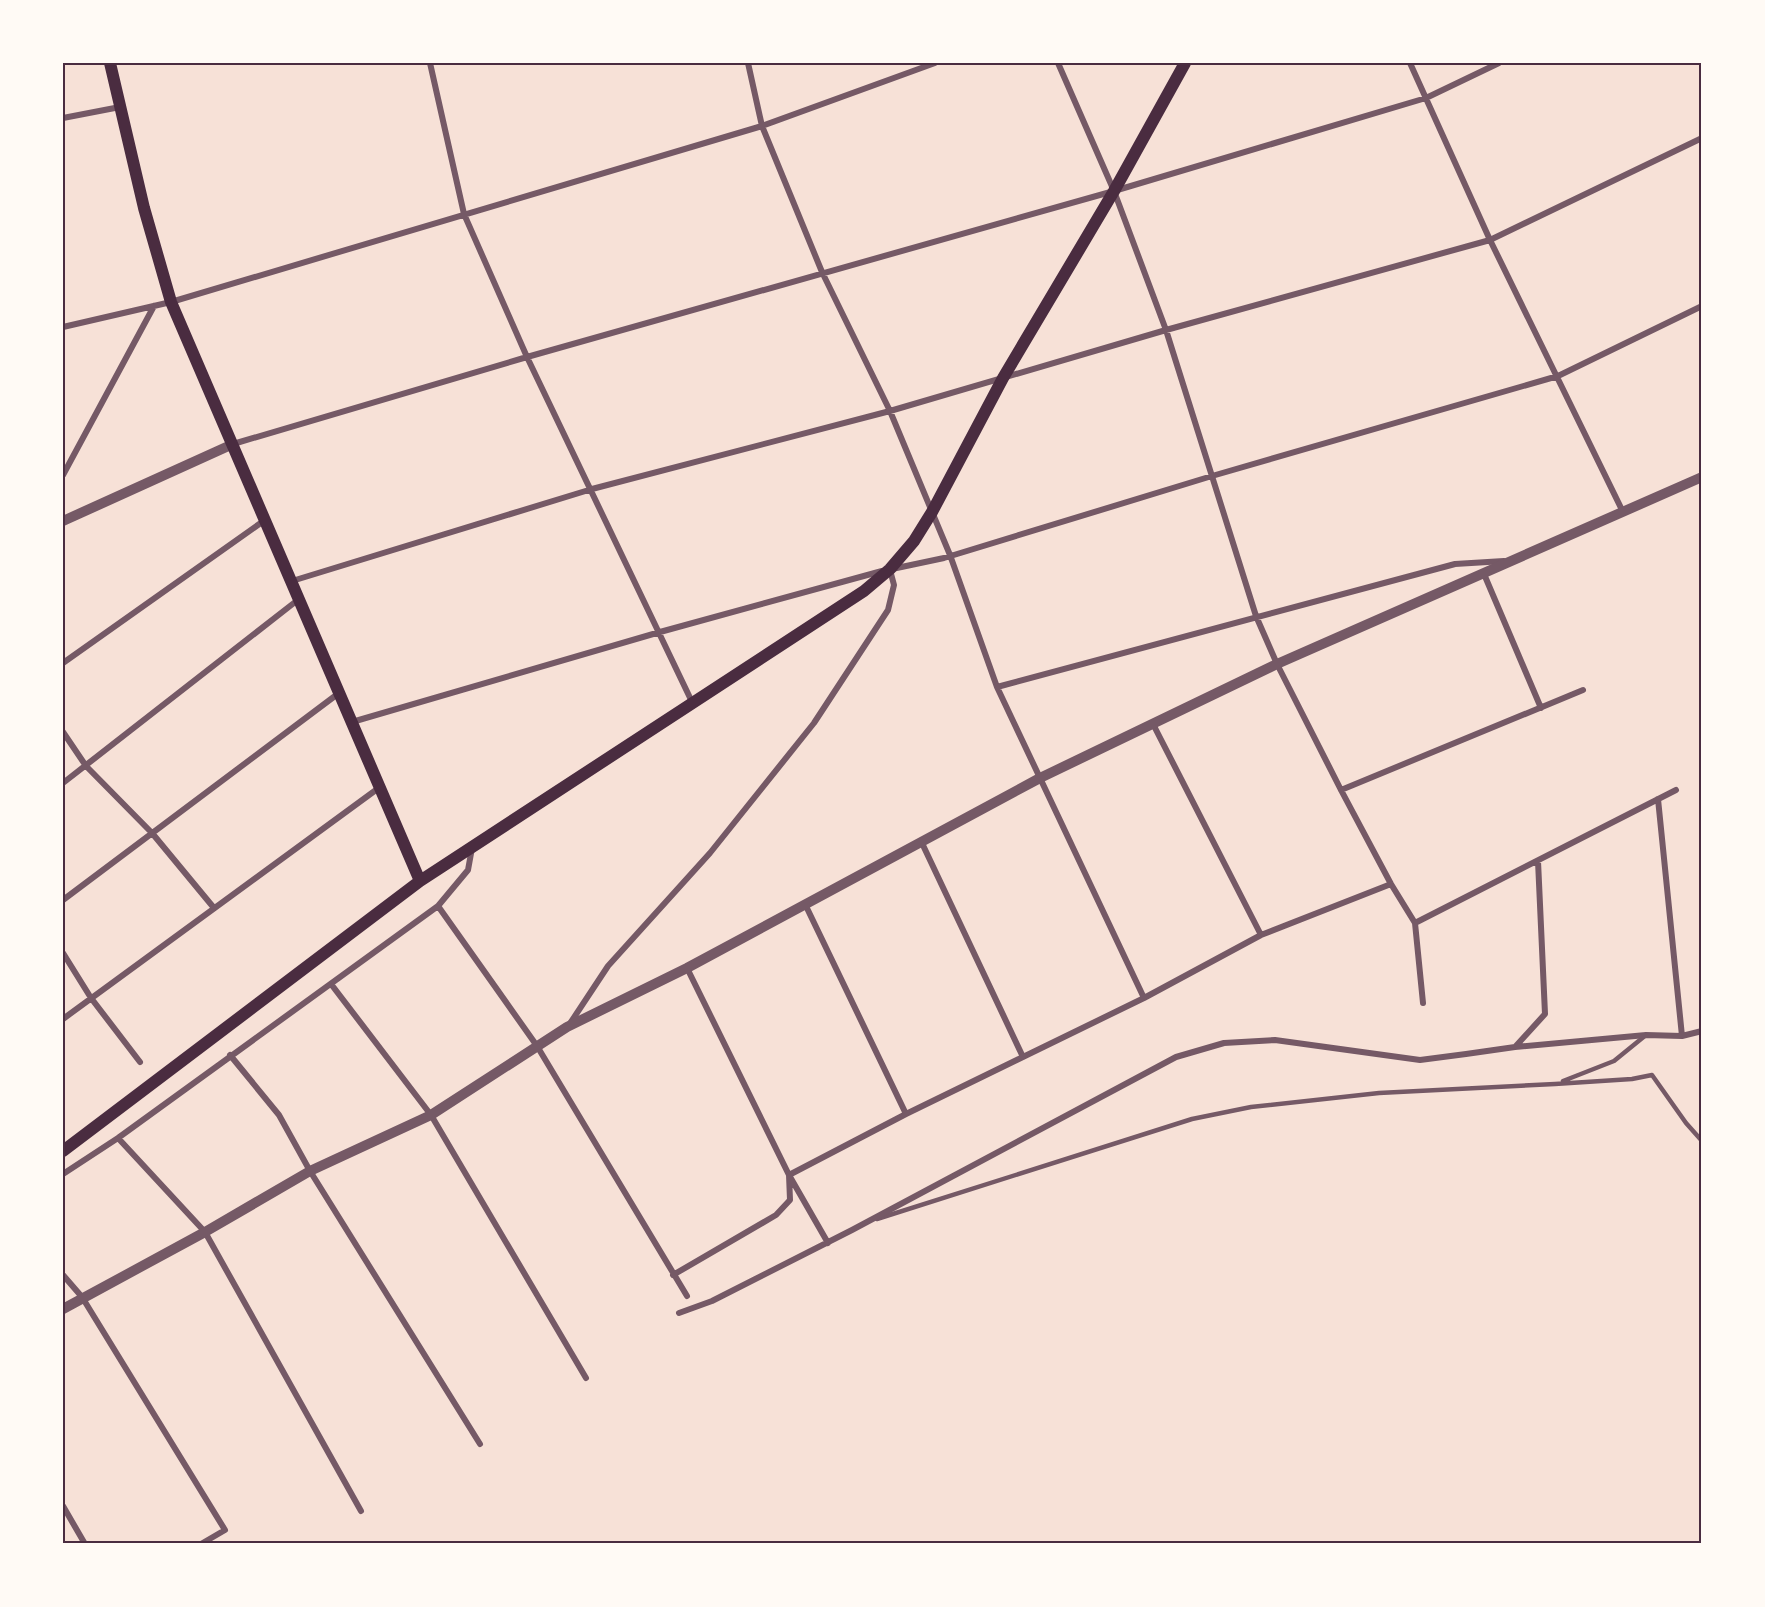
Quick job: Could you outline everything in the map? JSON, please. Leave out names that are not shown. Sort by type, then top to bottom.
[{"type":"main road","points":[[110,63],[144,208],[171,302],[420,882]]},
{"type":"main road","points":[[63,1151],[420,882],[864,591],[890,569],[914,541],[932,512],[1003,378],[1114,191],[1185,63]]},
{"type":"street","points":[[430,63],[464,214],[527,357],[693,704]]},
{"type":"street","points":[[748,63],[762,126],[822,272],[890,411],[950,555],[997,687],[1144,998]]},
{"type":"street","points":[[63,327],[171,302],[762,126],[935,63]]},
{"type":"street","points":[[1058,63],[1114,191],[1166,330],[1256,616],[1277,664],[1341,790],[1390,884],[1415,923],[1423,1004]]},
{"type":"street","points":[[1410,63],[1491,240],[1623,512]]},
{"type":"street","points":[[63,521],[233,444],[822,272],[1114,191],[1426,98],[1499,63]]},
{"type":"street","points":[[63,118],[120,107]]},
{"type":"street","points":[[292,581],[592,489],[890,411],[1166,330],[1491,240],[1702,138]]},
{"type":"street","points":[[63,475],[154,306]]},
{"type":"street","points":[[352,722],[660,632],[890,569],[950,555],[1558,376],[1702,306]]},
{"type":"street","points":[[63,1309],[205,1232],[310,1171],[431,1115],[567,1027],[687,968],[1040,778],[1277,664],[1702,477]]},
{"type":"street","points":[[63,663],[265,520]]},
{"type":"street","points":[[997,687],[1455,564],[1510,561]]},
{"type":"street","points":[[567,1027],[608,966],[710,853],[814,723],[888,610],[894,585],[890,569]]},
{"type":"street","points":[[1484,574],[1541,708]]},
{"type":"street","points":[[63,783],[299,599]]},
{"type":"street","points":[[1341,790],[1583,690]]},
{"type":"street","points":[[63,900],[339,692]]},
{"type":"street","points":[[1153,724],[1261,935]]},
{"type":"street","points":[[63,732],[86,766],[152,833],[214,908]]},
{"type":"street","points":[[63,1019],[380,787]]},
{"type":"street","points":[[1415,923],[1676,790]]},
{"type":"street","points":[[1658,799],[1682,1036]]},
{"type":"street","points":[[921,841],[1023,1057]]},
{"type":"street","points":[[63,1174],[118,1138],[438,906],[468,870],[472,848]]},
{"type":"street","points":[[1515,1047],[1545,1014],[1538,861]]},
{"type":"street","points":[[789,1175],[906,1114],[1144,998],[1261,935],[1390,884]]},
{"type":"street","points":[[804,904],[906,1114]]},
{"type":"street","points":[[438,906],[537,1046],[687,1296]]},
{"type":"street","points":[[63,953],[91,998],[140,1062]]},
{"type":"street","points":[[687,968],[789,1175],[828,1243]]},
{"type":"street","points":[[331,984],[431,1115],[586,1378]]},
{"type":"street","points":[[679,1313],[712,1300],[828,1243],[1176,1057],[1224,1043],[1275,1040],[1420,1060],[1515,1047],[1646,1035],[1682,1036],[1702,1031]]},
{"type":"street","points":[[230,1056],[279,1115],[310,1171],[480,1444]]},
{"type":"street","points":[[118,1138],[205,1232],[361,1511]]},
{"type":"street","points":[[673,1275],[776,1215],[790,1200],[789,1175]]},
{"type":"street","points":[[63,1275],[82,1297],[225,1530],[201,1544]]},
{"type":"street","points":[[63,1506],[85,1544]]},
{"type":"lane","points":[[1555,1084],[1614,1061],[1646,1035]]},
{"type":"lane","points":[[866,1222],[1192,1119],[1251,1107],[1379,1093],[1555,1084],[1652,1075],[1686,1123],[1702,1141]]}]
